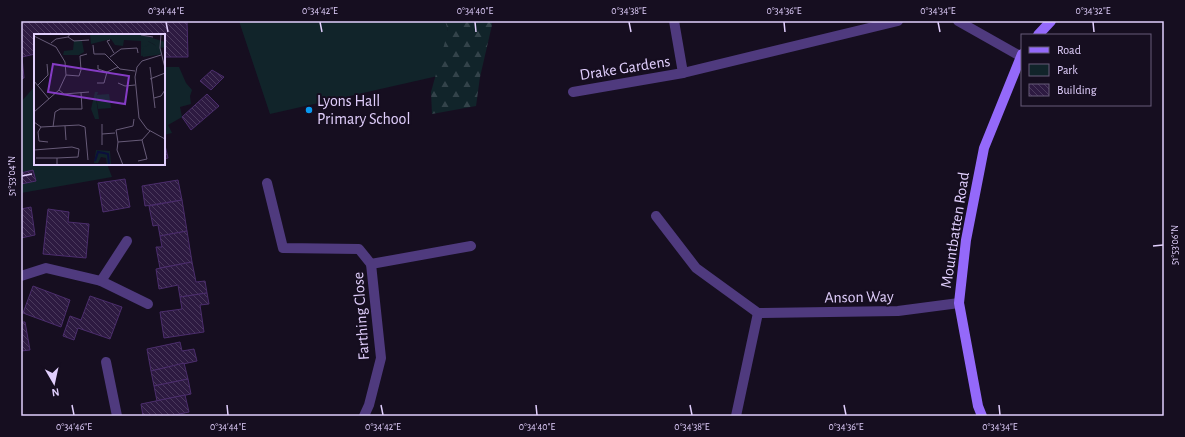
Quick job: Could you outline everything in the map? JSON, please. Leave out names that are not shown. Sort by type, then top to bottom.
[{"type":"street","name":"Drake Gardens","points":[[674,21],[682,73]]},
{"type":"street","name":"Drake Gardens","points":[[573,92],[682,73],[898,21]]},
{"type":"street","points":[[958,21],[1021,55]]},
{"type":"street","points":[[1039,34],[1051,21]]},
{"type":"street","name":"Mountbatten Road","points":[[982,416],[978,406],[959,303],[966,240],[984,148],[1021,55]]},
{"type":"street","points":[[267,183],[283,248],[360,249],[371,264]]},
{"type":"street","points":[[656,216],[696,268],[758,313],[736,416]]},
{"type":"street","points":[[101,281],[127,241]]},
{"type":"street","name":"Farthing Close","points":[[364,416],[370,405],[381,358],[371,264],[471,246]]},
{"type":"street","points":[[21,276],[46,268],[101,281],[148,304]]},
{"type":"street","name":"Anson Way","points":[[758,313],[898,312],[959,303]]},
{"type":"street","points":[[106,362],[117,416]]},
{"type":"green space","points":[[239,21],[445,21],[460,71],[270,114]]},
{"type":"green space","points":[[445,21],[492,21],[492,25],[480,77],[476,106],[432,114],[431,92],[448,31]]},
{"type":"green space","points":[[165,67],[179,67],[186,83],[192,90],[190,96],[191,104],[180,107],[182,117],[168,125],[172,133],[165,135]]},
{"type":"green space","points":[[34,87],[34,165],[107,165],[112,177],[21,193],[21,102]]},
{"type":"building","points":[[21,21],[187,21],[188,57],[165,57],[165,34],[34,34],[34,54],[22,57],[24,78],[21,79]]},
{"type":"building","points":[[212,70],[224,77],[211,90],[200,81]]},
{"type":"building","points":[[207,94],[219,106],[191,130],[182,117]]},
{"type":"building","points":[[165,145],[168,158],[165,159]]},
{"type":"building","points":[[33,170],[36,181],[21,184],[21,173]]},
{"type":"building","points":[[125,179],[130,207],[103,212],[98,183]]},
{"type":"building","points":[[178,180],[182,200],[145,206],[142,186]]},
{"type":"building","points":[[182,200],[187,231],[160,236],[158,225],[153,226],[149,206]]},
{"type":"building","points":[[31,207],[35,235],[21,238],[21,209]]},
{"type":"building","points":[[48,209],[69,212],[68,222],[89,224],[86,258],[43,254]]},
{"type":"building","points":[[187,231],[192,262],[160,268],[156,247],[162,247],[160,236]]},
{"type":"building","points":[[192,262],[196,282],[205,281],[207,293],[180,297],[178,285],[159,289],[156,269]]},
{"type":"building","points":[[33,286],[70,300],[61,327],[23,313]]},
{"type":"building","points":[[207,293],[209,304],[200,305],[204,332],[164,338],[160,312],[182,309],[180,297]]},
{"type":"building","points":[[90,296],[122,307],[110,339],[78,328],[74,340],[63,336],[70,316],[81,320]]},
{"type":"building","points":[[21,322],[25,322],[30,350],[21,351]]},
{"type":"building","points":[[180,342],[182,351],[194,349],[197,361],[151,371],[147,349]]},
{"type":"building","points":[[184,363],[188,379],[154,386],[151,371]]},
{"type":"building","points":[[188,379],[191,394],[157,401],[154,386]]},
{"type":"building","points":[[185,395],[189,412],[170,416],[143,416],[141,404]]},
{"type":"place","name":"Lyons Hall Primary School","points":[[309,110]]}]
